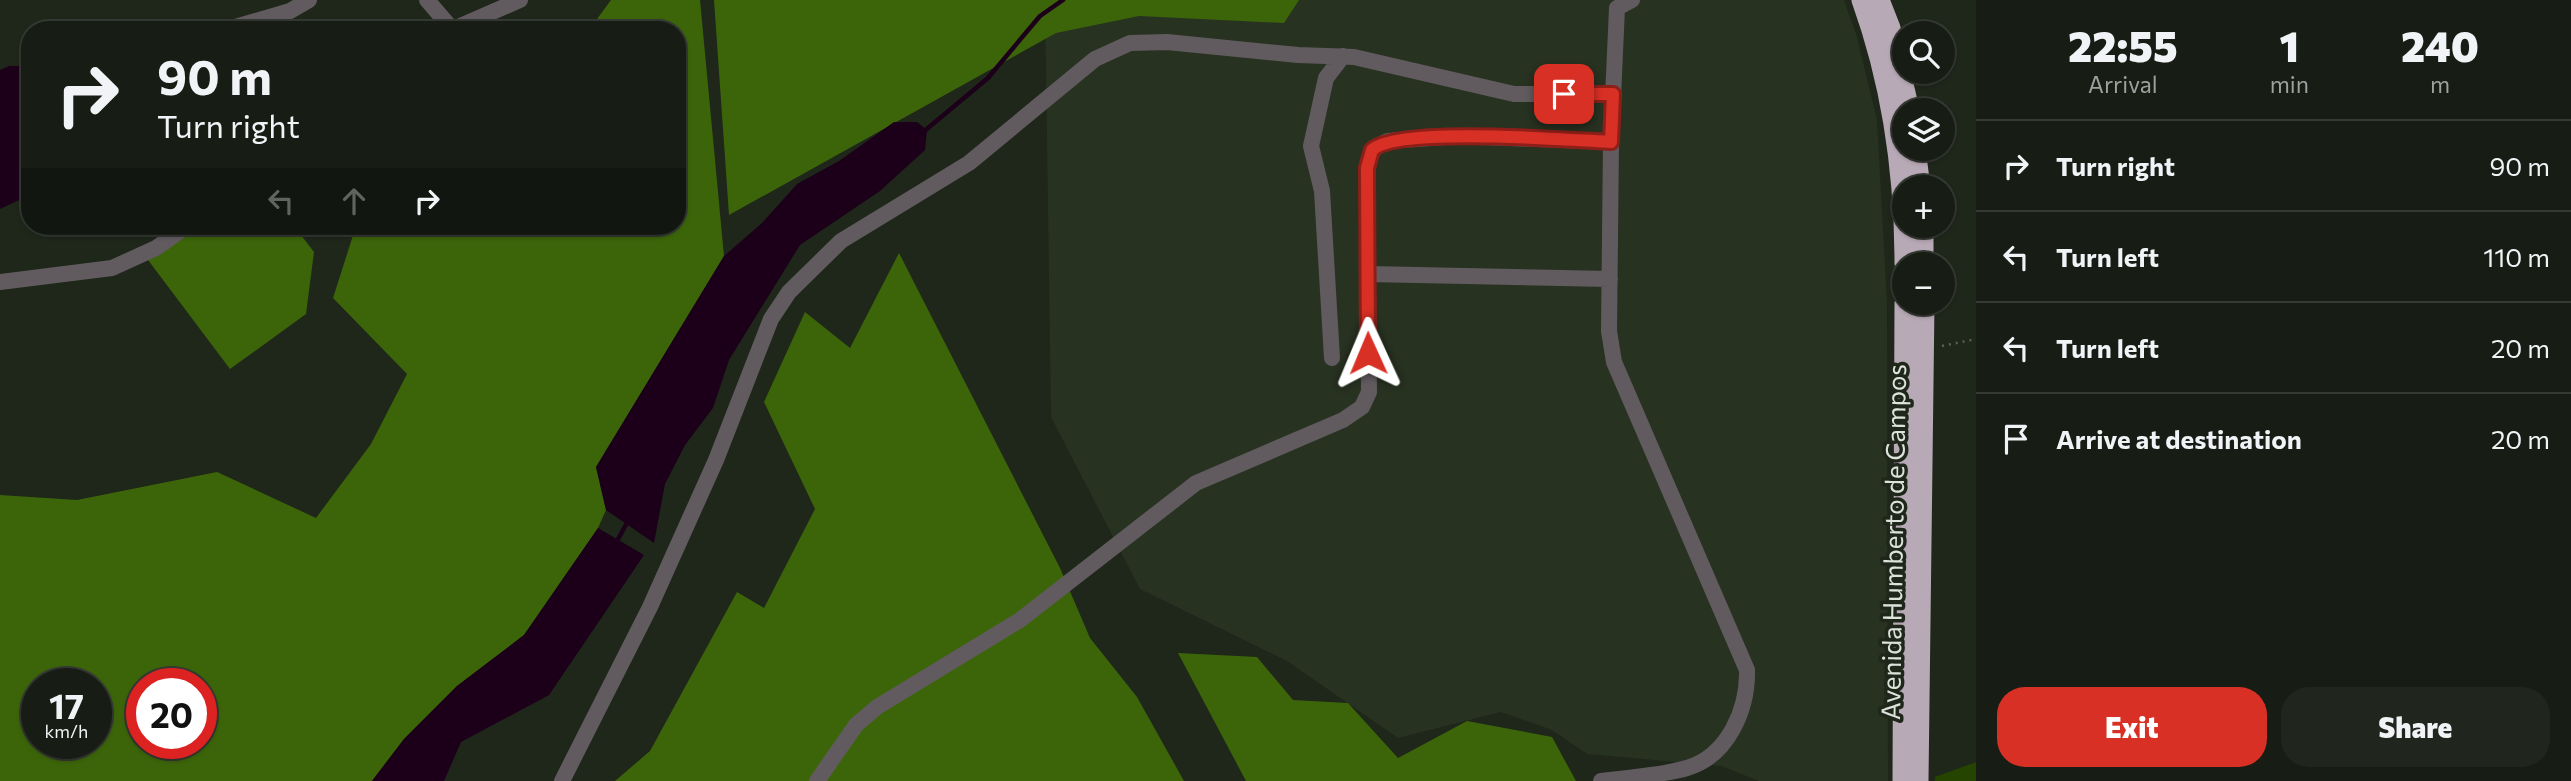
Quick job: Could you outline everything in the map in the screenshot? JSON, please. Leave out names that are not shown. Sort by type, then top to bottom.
[{"type":"highway","points":[[1863,0],[1884,64],[1905,175]]},
{"type":"highway","points":[[1879,0],[1890,28],[1906,98]]},
{"type":"highway","name":"Avenida Humberto de Campos","points":[[1905,315],[1913,650]]},
{"type":"highway","name":"Avenida Humberto de Campos","points":[[1918,781],[1912,730],[1924,315]]},
{"type":"highway","name":"Avenida Humberto de Campos","points":[[1903,781],[1912,730]]},
{"type":"lane","points":[[258,21],[290,12],[309,0]]},
{"type":"lane","points":[[427,0],[444,21]]},
{"type":"lane","points":[[470,21],[520,0]]},
{"type":"lane","points":[[1601,781],[1688,768],[1711,755],[1730,733],[1748,693],[1747,670],[1618,375],[1609,331],[1611,142],[1617,8],[1632,0]]},
{"type":"lane","points":[[562,781],[650,607],[716,460],[771,318],[810,269],[841,241],[969,163],[1096,59],[1130,43],[1167,42],[1343,56],[1514,94],[1613,94]]},
{"type":"lane","points":[[1332,358],[1321,191],[1311,146],[1326,78],[1343,56]]},
{"type":"lane","points":[[817,781],[856,725],[877,707],[1020,620],[1196,483],[1343,420],[1362,407],[1369,392],[1367,168],[1369,157],[1377,145],[1388,141],[1460,136],[1611,142]]},
{"type":"lane","points":[[0,282],[112,268],[156,248],[174,235]]},
{"type":"lane","points":[[1368,274],[1610,279]]},
{"type":"path","points":[[1936,347],[1976,339]]},
{"type":"shaded area","points":[[1045,0],[1844,0],[1857,37],[1877,120],[1887,302],[1888,781],[1759,781],[1721,766],[1587,754],[1552,730],[1501,712],[1398,738],[1287,661],[1140,589],[1051,417]]},
{"type":"shaded area","points":[[9,66],[21,66],[21,199],[0,209],[0,70]]},
{"type":"shaded area","points":[[894,122],[917,122],[927,130],[925,150],[880,191],[800,245],[729,360],[713,408],[685,445],[665,484],[654,543],[606,510],[596,467],[724,256],[762,223],[797,184],[839,161]]},
{"type":"shaded area","points":[[598,528],[644,555],[549,695],[461,742],[444,781],[372,781],[404,739],[457,686],[524,635]]},
{"type":"green space","points":[[611,0],[700,0],[724,256],[596,467],[606,510],[598,528],[524,635],[457,686],[404,739],[372,781],[0,781],[0,495],[77,500],[217,472],[316,518],[371,444],[407,374],[333,298],[353,235],[686,235],[686,21],[596,21]]},
{"type":"green space","points":[[714,0],[1299,0],[1284,23],[1139,16],[1056,33],[729,215]]},
{"type":"green space","points":[[173,235],[301,235],[314,252],[306,314],[230,369],[145,256]]},
{"type":"green space","points":[[899,253],[1060,568],[1090,638],[1137,697],[1184,781],[615,781],[650,751],[737,592],[764,608],[815,509],[764,402],[805,312],[850,348]]},
{"type":"green space","points":[[1178,653],[1257,657],[1293,700],[1348,703],[1398,758],[1467,721],[1552,737],[1576,781],[1246,781]]},
{"type":"green space","points":[[1976,762],[1976,781],[1935,781],[1935,777]]},
{"type":"waterway","points":[[922,133],[988,78],[1040,16],[1063,0]]},
{"type":"waterway","points":[[617,541],[628,521]]},
{"type":"route","points":[[1368,353],[1367,168],[1372,150],[1388,141],[1460,136],[1611,142],[1613,94],[1564,94]]}]
